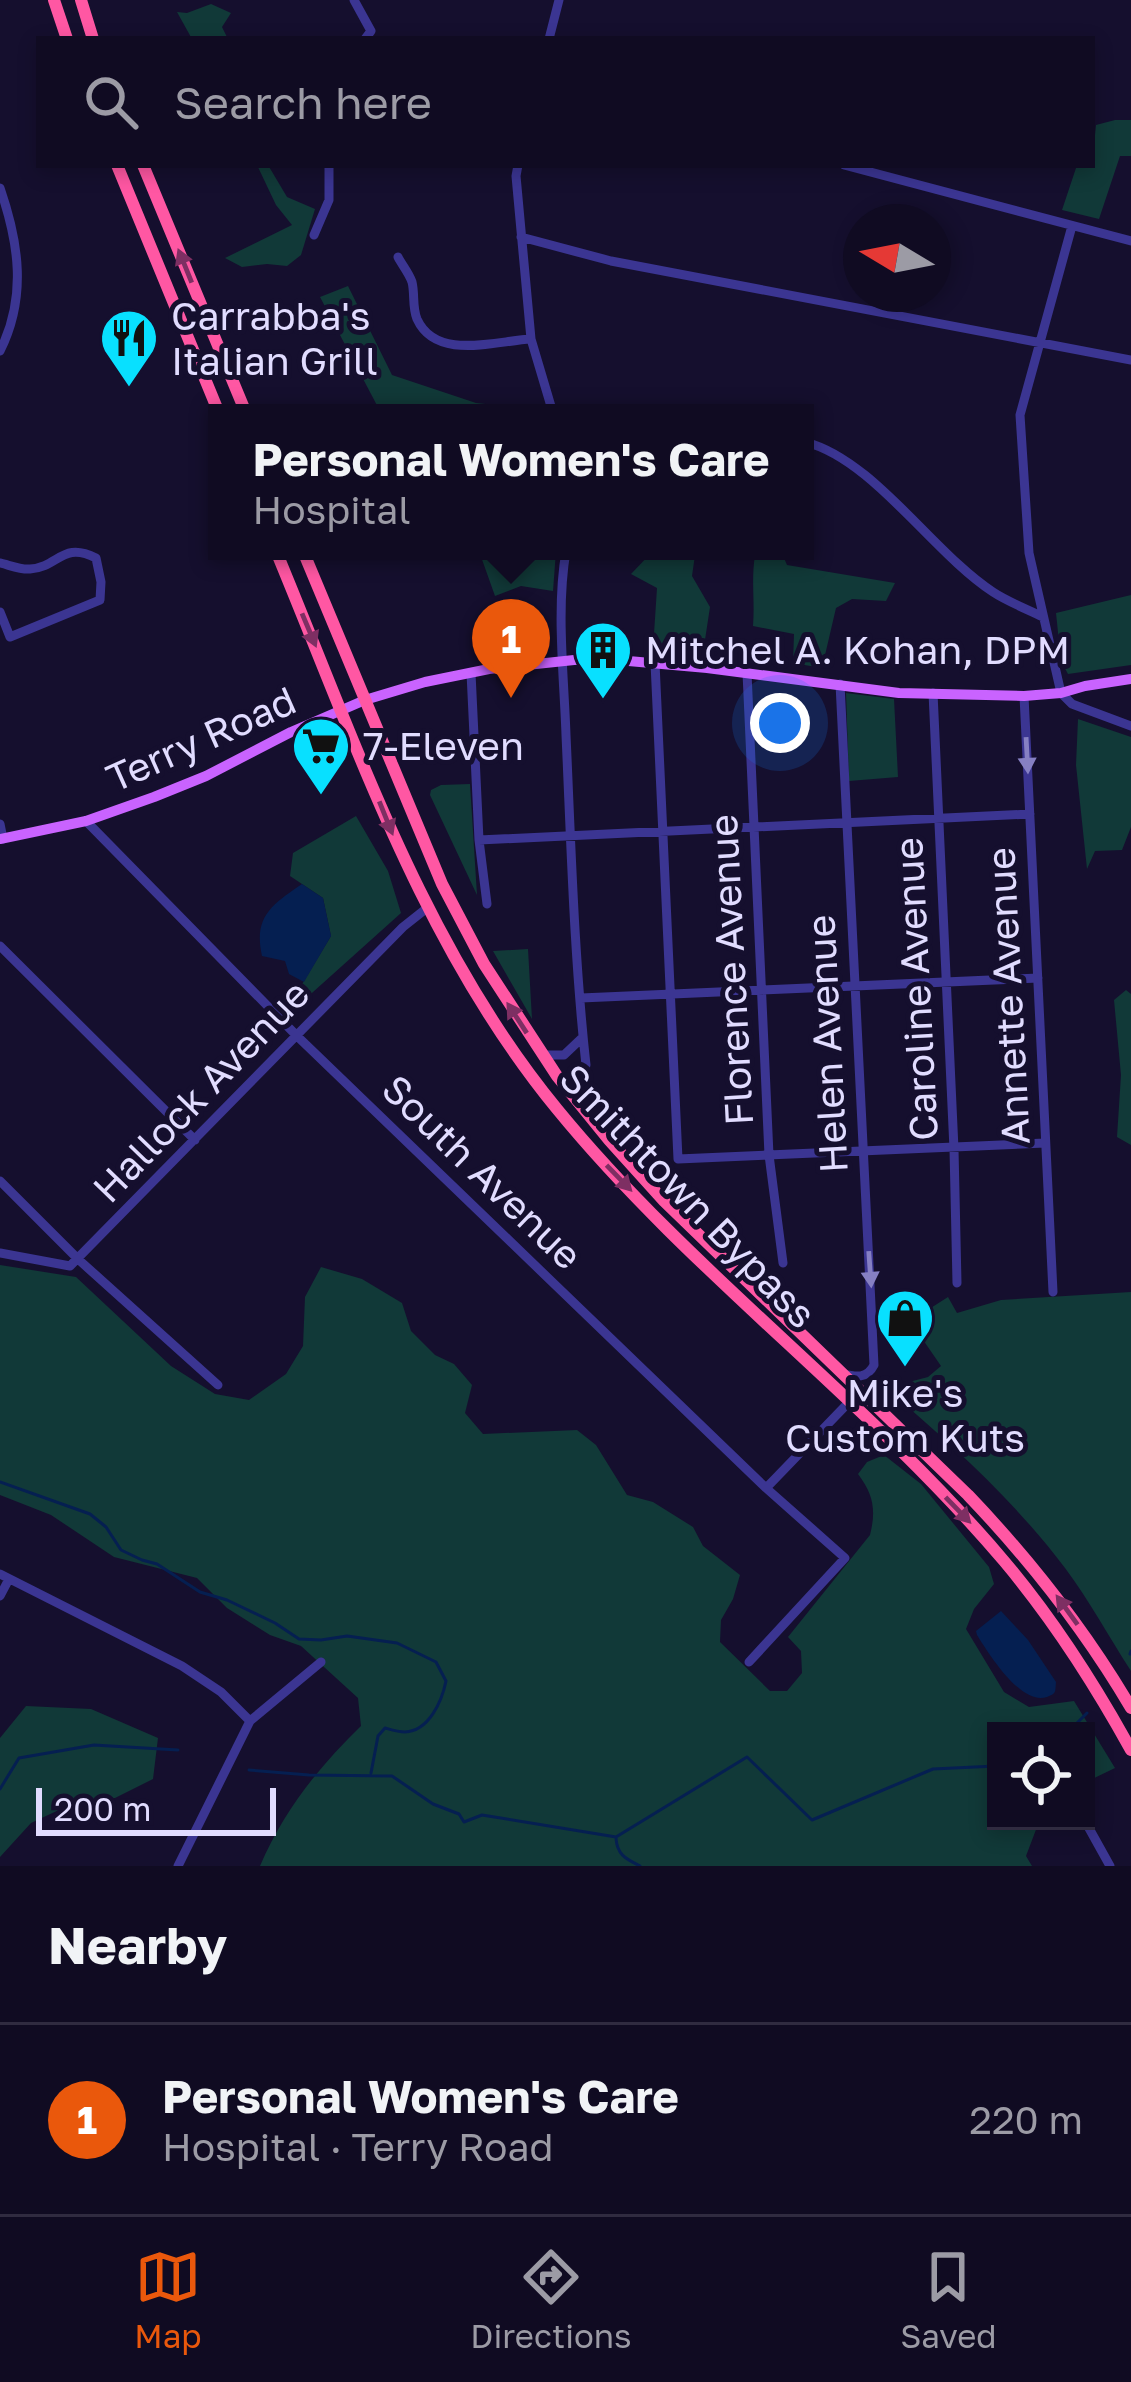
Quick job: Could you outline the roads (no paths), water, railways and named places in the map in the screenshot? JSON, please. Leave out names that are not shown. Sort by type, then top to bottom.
[{"type":"highway","points":[[54,0],[66,36]]},
{"type":"highway","points":[[81,0],[92,36]]},
{"type":"highway","points":[[118,168],[215,404]]},
{"type":"highway","points":[[144,168],[242,404]]},
{"type":"highway","name":"Smithtown Bypass","points":[[280,560],[427,908],[525,1068],[572,1128],[944,1496],[1018,1578],[1071,1648],[1131,1750]]},
{"type":"highway","name":"Smithtown Bypass","points":[[307,560],[452,904],[542,1055],[645,1181],[968,1496],[1027,1560],[1081,1629],[1131,1708]]},
{"type":"main road","name":"Terry Road","points":[[2,839],[86,821],[206,776],[365,700],[471,673],[606,659],[872,691],[1024,696],[1131,679]]},
{"type":"street","points":[[354,0],[368,35]]},
{"type":"street","points":[[549,36],[559,0]]},
{"type":"street","points":[[314,236],[329,200],[329,168]]},
{"type":"street","points":[[517,168],[531,339],[550,404]]},
{"type":"street","points":[[855,168],[1131,241]]},
{"type":"street","points":[[0,188],[14,235],[19,282],[14,316],[0,351]]},
{"type":"street","points":[[1072,226],[1020,415],[1029,553],[1061,693],[1072,704],[1131,726]]},
{"type":"street","points":[[521,237],[611,262],[1131,360]]},
{"type":"street","points":[[398,257],[411,280],[418,320],[437,341],[454,346],[531,339]]},
{"type":"street","points":[[814,444],[867,475],[993,592],[1043,616]]},
{"type":"street","points":[[0,563],[30,569],[74,550],[96,558],[101,582],[100,600],[10,637],[0,612]]},
{"type":"street","points":[[564,560],[570,834],[586,1065]]},
{"type":"street","points":[[655,663],[678,1159],[1045,1144]]},
{"type":"street","points":[[471,673],[487,904]]},
{"type":"street","name":"Florence Avenue","points":[[747,673],[769,1155],[783,1263]]},
{"type":"street","name":"Helen Avenue","points":[[840,684],[874,1321],[874,1365],[862,1377],[843,1374]]},
{"type":"street","name":"Caroline Avenue","points":[[933,693],[957,1282]]},
{"type":"street","name":"Annette Avenue","points":[[1024,696],[1053,1292]]},
{"type":"street","points":[[479,839],[1030,814]]},
{"type":"street","name":"South Avenue","points":[[86,821],[297,1036],[766,1488],[845,1558],[749,1662]]},
{"type":"street","points":[[0,824],[2,839]]},
{"type":"street","name":"Hallock Avenue","points":[[79,1260],[427,908]]},
{"type":"street","points":[[0,946],[195,1140]]},
{"type":"street","points":[[581,998],[1037,978]]},
{"type":"street","points":[[542,1055],[564,1055],[583,1037]]},
{"type":"street","points":[[0,1181],[79,1260],[218,1385]]},
{"type":"street","points":[[0,1253],[70,1267],[79,1260]]},
{"type":"street","points":[[766,1488],[849,1402]]},
{"type":"street","points":[[0,1596],[5,1576],[182,1666],[221,1692],[250,1721]]},
{"type":"street","points":[[178,1866],[250,1721],[321,1662]]},
{"type":"street","points":[[1090,1830],[1110,1866]]},
{"type":"water","points":[[302,884],[323,898],[331,936],[304,982],[289,974],[285,961],[262,956],[260,942],[268,912]]},
{"type":"water","points":[[1001,1611],[1056,1682],[1047,1697],[1037,1698],[1017,1686],[977,1635]]},
{"type":"waterway","points":[[0,1482],[90,1514],[106,1527],[121,1550],[299,1639],[347,1636],[397,1643],[436,1662],[446,1681],[433,1714],[413,1730],[385,1728],[378,1736],[371,1773]]},
{"type":"waterway","points":[[1078,1722],[1087,1713]]},
{"type":"waterway","points":[[0,1789],[19,1758],[94,1745],[178,1750]]},
{"type":"waterway","points":[[249,1770],[392,1776],[433,1804],[459,1814],[464,1822],[482,1815],[616,1837],[747,1757],[812,1820],[933,1769],[987,1766]]},
{"type":"waterway","points":[[616,1838],[623,1856],[640,1866]]},
{"type":"place","name":"Carrabba's Italian Grill","points":[[129,389]]},
{"type":"place","name":"Personal Women's Care","points":[[511,698]]},
{"type":"place","name":"Mitchel A. Kohan, DPM","points":[[603,701]]},
{"type":"place","name":"7-Eleven","points":[[321,797]]},
{"type":"place","name":"Mike's Custom Kuts","points":[[905,1369]]}]
